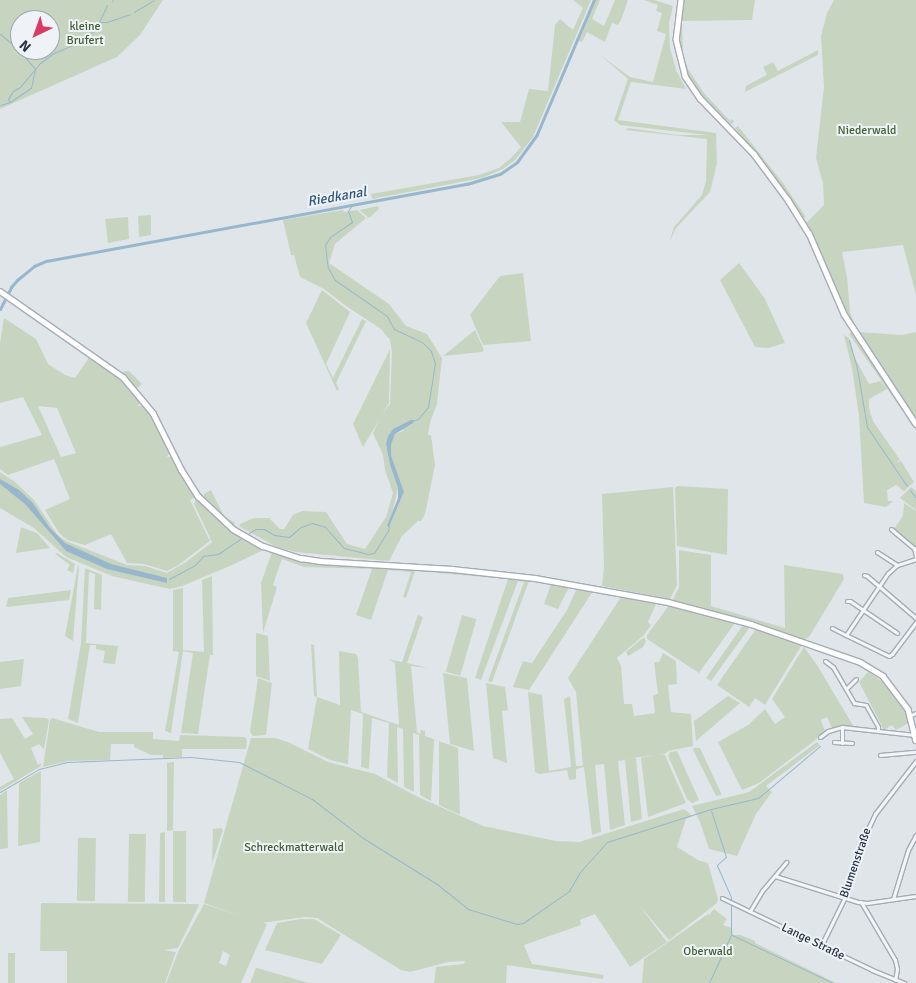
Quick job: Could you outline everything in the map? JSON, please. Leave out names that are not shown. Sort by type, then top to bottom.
[{"type":"main road","points":[[681,0],[676,39],[685,76],[700,98],[730,128],[766,169],[788,200],[808,233],[848,322],[916,424]]},
{"type":"main road","points":[[1,292],[106,364],[133,386],[153,413],[181,469],[198,496],[233,529],[264,546],[295,556],[320,561],[480,571],[570,584],[698,609],[799,639],[868,666],[886,679],[903,701],[911,715],[915,737]]},
{"type":"street","points":[[846,635],[879,586],[897,565],[916,558],[914,548],[891,529]]},
{"type":"street","points":[[877,552],[897,565]]},
{"type":"street","points":[[864,576],[879,586],[916,618]]},
{"type":"street","points":[[847,601],[897,633]]},
{"type":"street","points":[[832,628],[889,656],[916,622]]},
{"type":"street","points":[[825,661],[833,667],[854,703],[866,705],[878,727],[878,731]]},
{"type":"street","points":[[846,690],[856,679]]},
{"type":"street","points":[[911,715],[916,713]]},
{"type":"street","points":[[842,727],[842,742]]},
{"type":"street","points":[[820,737],[831,729],[842,727],[915,737]]},
{"type":"street","points":[[834,742],[852,743]]},
{"type":"street","points":[[880,755],[916,752]]},
{"type":"street","name":"Blumenstraße","points":[[822,946],[845,897],[875,814],[916,761]]},
{"type":"street","points":[[893,899],[908,850],[916,835]]},
{"type":"street","points":[[750,911],[762,891],[786,862]]},
{"type":"street","points":[[775,876],[861,902],[916,896]]},
{"type":"street","name":"Lange Straße","points":[[722,898],[904,983]]},
{"type":"street","points":[[861,902],[896,960],[895,980]]},
{"type":"green space","name":"kleine Brufert","points":[[0,0],[163,0],[140,35],[117,57],[0,109]]},
{"type":"green space","points":[[573,0],[591,0],[533,137],[515,160],[503,169],[482,178],[372,199],[371,194],[479,175],[499,168],[511,158],[521,147],[501,122],[520,122],[529,89],[548,91],[555,25],[560,19],[573,30],[583,8]]},
{"type":"green space","points":[[596,0],[600,0],[592,19],[604,26],[615,0],[628,0],[621,20],[618,25],[612,23],[605,42],[587,32],[582,42],[579,41]]},
{"type":"green space","points":[[644,0],[654,0],[673,6],[669,23],[670,48],[676,70],[686,89],[631,82],[618,120],[716,133],[717,163],[710,192],[676,228],[669,243],[674,227],[702,195],[706,181],[707,139],[626,130],[628,128],[678,135],[707,135],[620,125],[614,120],[628,79],[600,55],[630,77],[653,82],[666,34],[657,31],[662,13],[656,11],[658,5]]},
{"type":"green space","points":[[683,0],[755,0],[752,20],[682,21],[683,54],[688,69],[704,93],[730,121],[732,119],[734,122],[731,124],[701,95],[686,74],[678,40]]},
{"type":"green space","name":"Niederwald","points":[[834,0],[916,0],[916,295],[903,245],[842,252],[847,277],[850,312],[856,328],[847,316],[806,223],[824,205],[823,183],[816,158],[824,87],[821,36],[827,13]]},
{"type":"green space","points":[[818,50],[818,55],[745,92],[746,86],[767,75],[763,67],[773,62],[778,71]]},
{"type":"green space","points":[[738,126],[783,183],[806,217],[803,218],[777,181],[735,128]]},
{"type":"green space","points":[[378,206],[379,209],[369,218],[359,210]]},
{"type":"green space","points":[[343,210],[344,212],[357,210],[366,218],[335,244],[329,263],[389,304],[406,326],[427,334],[442,358],[437,404],[430,422],[428,435],[431,435],[435,465],[425,514],[421,521],[418,521],[402,536],[389,561],[296,552],[277,547],[239,526],[254,518],[269,518],[280,529],[284,529],[293,515],[302,511],[326,512],[347,544],[365,549],[386,517],[393,493],[385,470],[383,455],[373,433],[380,417],[390,404],[392,352],[390,340],[381,329],[324,289],[300,277],[294,255],[291,255],[283,220]],"holes":[[[393,429],[405,430],[395,434],[391,445],[391,455],[404,492],[389,527],[398,488],[390,465],[386,444],[388,436]]]},
{"type":"green space","points":[[151,215],[151,235],[139,237],[138,216]]},
{"type":"green space","points":[[128,217],[129,239],[108,243],[105,219]]},
{"type":"green space","points":[[739,263],[765,299],[785,343],[768,348],[755,347],[720,280]]},
{"type":"green space","points":[[523,273],[531,341],[483,345],[470,315],[500,276]]},
{"type":"green space","points":[[322,290],[350,312],[326,364],[333,378],[362,319],[366,321],[336,383],[339,389],[337,391],[306,323]]},
{"type":"green space","points":[[4,318],[36,339],[48,364],[65,375],[75,378],[91,355],[121,377],[143,402],[137,406],[146,406],[170,452],[167,457],[172,457],[194,492],[194,498],[190,500],[210,541],[177,566],[167,571],[144,564],[127,563],[111,534],[85,545],[67,540],[59,533],[45,510],[70,499],[54,459],[8,475],[0,469],[0,447],[42,435],[23,397],[0,403],[0,343]],"holes":[[[38,406],[57,408],[76,453],[61,457]]]},
{"type":"green space","points":[[475,330],[484,350],[482,352],[443,356]]},
{"type":"green space","points":[[851,332],[916,427],[916,430],[849,334]]},
{"type":"green space","points":[[859,332],[902,335],[916,332],[916,421],[858,334]]},
{"type":"green space","points":[[844,335],[849,338],[855,358],[869,384],[881,381],[887,389],[869,399],[869,408],[873,421],[900,460],[895,463],[901,461],[914,482],[904,491],[896,485],[887,490],[888,501],[893,501],[886,507],[864,503],[859,416],[852,368]]},
{"type":"green space","points":[[390,349],[389,403],[363,447],[353,424]]},
{"type":"green space","points":[[129,371],[142,384],[137,388],[121,372]]},
{"type":"green space","points":[[0,472],[15,482],[34,500],[57,534],[66,541],[127,565],[145,566],[167,573],[186,562],[212,542],[194,504],[196,499],[235,534],[263,550],[230,566],[170,589],[112,576],[66,557],[34,528],[0,508]]},
{"type":"green space","points":[[677,486],[728,489],[727,555],[677,546],[675,488]]},
{"type":"green space","points":[[673,487],[677,585],[670,599],[602,586],[604,566],[602,494]]},
{"type":"green space","points":[[911,487],[916,491],[916,510],[900,498]]},
{"type":"green space","points":[[211,490],[224,516],[235,523],[233,526],[204,499],[204,494]]},
{"type":"green space","points":[[904,503],[916,511],[916,549],[894,529],[903,516]]},
{"type":"green space","points":[[21,527],[37,533],[50,548],[16,553]]},
{"type":"green space","points":[[679,550],[711,555],[711,606],[785,628],[784,565],[843,574],[844,579],[809,637],[804,639],[672,601],[679,587]]},
{"type":"green space","points":[[272,552],[317,563],[446,570],[530,579],[665,603],[664,606],[656,604],[648,622],[651,625],[644,635],[617,658],[621,666],[624,704],[632,704],[634,716],[655,713],[653,695],[658,694],[654,662],[659,662],[663,653],[676,661],[677,684],[668,685],[671,712],[691,714],[693,746],[668,751],[665,754],[625,759],[636,758],[642,819],[631,822],[625,760],[618,761],[625,825],[610,830],[604,764],[595,765],[601,832],[592,835],[584,767],[576,769],[576,779],[569,780],[567,770],[539,774],[535,772],[528,692],[542,695],[549,771],[571,767],[564,699],[570,696],[576,766],[583,766],[576,692],[568,678],[621,597],[593,591],[529,690],[513,687],[523,661],[532,663],[567,610],[577,588],[569,587],[558,609],[544,604],[551,584],[529,581],[492,682],[488,681],[524,582],[518,581],[481,680],[475,678],[508,579],[415,571],[406,598],[403,597],[411,572],[388,570],[371,620],[356,615],[372,569],[304,567],[282,559],[273,585],[277,587],[263,633],[261,583]]},
{"type":"green space","points":[[57,553],[75,564],[73,573],[67,570],[70,565],[55,554]]},
{"type":"green space","points":[[79,566],[73,641],[65,636]]},
{"type":"green space","points":[[85,568],[102,575],[101,610],[94,609],[95,574],[89,572],[86,643],[118,646],[115,664],[103,663],[105,651],[96,649],[96,645],[90,645],[78,723],[68,719],[81,643]]},
{"type":"green space","points":[[212,576],[213,655],[210,655],[198,734],[181,733],[193,653],[183,651],[171,733],[165,731],[179,652],[173,651],[173,590],[183,588],[183,650],[204,652],[202,580]]},
{"type":"green space","points":[[71,590],[69,600],[6,607],[8,598]]},
{"type":"green space","points":[[670,604],[757,628],[803,643],[765,705],[755,698],[749,707],[717,685],[756,629],[750,627],[711,681],[706,678],[743,625],[735,623],[699,673],[647,639],[647,635]]},
{"type":"green space","points":[[418,615],[423,617],[407,663],[428,668],[411,666],[417,732],[420,734],[421,730],[425,731],[425,736],[438,741],[434,740],[431,801],[420,795],[419,735],[413,733],[414,792],[404,787],[403,729],[397,727],[398,783],[387,777],[389,723],[372,718],[369,769],[361,767],[363,714],[351,710],[348,764],[330,760],[308,749],[317,697],[340,705],[339,651],[356,654],[358,658],[361,712],[399,725],[395,663],[388,659],[402,662]]},
{"type":"green space","points":[[462,615],[476,619],[460,676],[446,672]]},
{"type":"green space","points":[[256,633],[268,636],[270,681],[256,676]]},
{"type":"green space","points":[[644,637],[646,641],[643,647],[628,656],[626,652]]},
{"type":"green space","points":[[311,644],[314,645],[317,697],[314,696]]},
{"type":"green space","points":[[804,647],[854,727],[832,728],[827,717],[821,720],[825,731],[814,741],[759,783],[742,790],[718,742],[748,725],[765,709],[775,724],[785,717],[772,699]]},
{"type":"green space","points":[[24,659],[21,686],[0,689],[0,662]]},
{"type":"green space","points":[[868,672],[886,684],[896,694],[904,706],[910,722],[896,730],[892,725],[884,730],[859,682]]},
{"type":"green space","points":[[443,673],[467,678],[474,751],[450,744]]},
{"type":"green space","points":[[258,678],[272,683],[266,735],[253,736],[250,732]]},
{"type":"green space","points":[[486,683],[505,687],[508,710],[502,711],[507,763],[493,758]]},
{"type":"green space","points":[[728,696],[740,703],[696,741],[694,721]]},
{"type":"green space","points":[[22,717],[46,718],[49,720],[44,749],[39,744],[31,748],[38,765],[41,763],[41,766],[0,791],[0,787],[14,779],[0,753],[0,719],[12,718],[25,739],[33,734]]},
{"type":"green space","points":[[52,718],[99,732],[153,732],[153,739],[179,741],[180,735],[245,737],[247,740],[246,749],[182,749],[182,757],[163,758],[163,755],[151,755],[134,747],[134,744],[111,744],[110,760],[68,761],[43,767],[50,720]]},
{"type":"green space","name":"Schreckmatterwald","points":[[251,738],[275,738],[288,742],[328,762],[375,774],[416,796],[483,826],[556,841],[579,842],[684,809],[693,816],[686,819],[677,847],[698,860],[708,863],[718,899],[717,903],[669,940],[639,905],[667,942],[630,967],[595,914],[580,920],[581,925],[524,945],[532,964],[604,975],[603,979],[507,965],[506,983],[434,983],[436,967],[464,964],[465,961],[448,962],[410,972],[401,970],[317,918],[305,917],[261,923],[204,903]]},
{"type":"green space","points":[[439,741],[458,748],[460,815],[439,805]]},
{"type":"green space","points":[[817,742],[820,745],[766,786],[772,792],[756,814],[737,856],[709,849],[700,822],[692,806],[749,792]]},
{"type":"green space","points":[[694,748],[700,748],[722,795],[716,796],[693,750]]},
{"type":"green space","points":[[677,751],[699,800],[692,803],[687,799],[668,756],[670,752]]},
{"type":"green space","points":[[660,754],[665,755],[686,803],[648,817],[641,758]]},
{"type":"green space","points":[[174,762],[173,830],[167,831],[167,763]]},
{"type":"green space","points":[[41,771],[40,842],[18,846],[19,783]]},
{"type":"green space","points":[[7,790],[8,848],[0,849],[0,795]]},
{"type":"green space","points":[[221,828],[223,830],[212,864],[213,829]]},
{"type":"green space","points":[[173,831],[186,831],[186,902],[173,902]]},
{"type":"green space","points":[[165,832],[165,902],[159,902],[160,833]]},
{"type":"green space","points":[[129,834],[146,834],[145,902],[128,902]]},
{"type":"green space","points":[[78,838],[96,838],[95,901],[77,901]]},
{"type":"green space","points":[[41,903],[199,905],[178,948],[164,950],[176,952],[165,983],[67,983],[67,951],[40,951]]},
{"type":"green space","points":[[204,904],[267,924],[241,983],[166,983],[179,950]],"holes":[[[223,951],[230,955],[226,966],[219,963]]]},
{"type":"green space","name":"Oberwald","points":[[714,909],[727,919],[723,925],[732,928],[733,935],[741,935],[755,941],[755,943],[836,983],[642,983],[644,959],[709,915]]},
{"type":"green space","points":[[314,919],[341,935],[322,964],[265,950],[277,923]]},
{"type":"green space","points":[[8,953],[15,953],[15,983],[8,983]]},
{"type":"green space","points":[[257,968],[309,983],[250,983]]},
{"type":"water","points":[[411,420],[415,420],[395,434],[391,445],[391,455],[404,492],[389,527],[387,526],[398,498],[398,488],[390,465],[386,444],[388,436],[393,429]]},
{"type":"water","points":[[0,479],[19,490],[32,502],[50,528],[65,543],[111,564],[167,578],[167,583],[107,569],[66,551],[25,504],[0,484]]},
{"type":"waterway","points":[[134,12],[154,0]]},
{"type":"waterway","name":"Riedkanal","points":[[0,309],[11,287],[17,280],[34,266],[46,261],[467,184],[500,174],[517,162],[537,134],[594,0]]},
{"type":"waterway","points":[[10,102],[31,88],[35,69],[40,63],[54,53],[73,45],[95,30],[107,5]]},
{"type":"waterway","points":[[100,22],[107,22],[130,14]]},
{"type":"waterway","points":[[0,34],[17,48],[35,69],[20,87],[13,91],[8,99],[10,102],[0,105]]},
{"type":"waterway","points":[[352,205],[348,211],[352,222],[330,237],[325,245],[328,268],[335,280],[387,316],[394,329],[422,342],[431,351],[435,363],[428,407],[415,420]]},
{"type":"waterway","points":[[849,340],[857,368],[867,427],[907,486]]},
{"type":"waterway","points":[[910,490],[916,498]]},
{"type":"waterway","points":[[249,533],[256,529],[264,529],[274,535],[289,537],[301,527],[312,523],[325,527],[344,548],[368,554],[374,553],[388,531],[389,526]]},
{"type":"waterway","points":[[169,579],[195,565],[203,556],[218,554],[240,539]]},
{"type":"waterway","points":[[0,792],[39,769],[67,762],[191,757],[239,762],[312,799],[363,838],[437,884],[468,909],[517,924],[523,923],[569,891],[580,872],[607,842],[711,809],[758,798],[820,746]]},
{"type":"waterway","points":[[709,983],[731,935],[731,897],[717,865],[726,857],[711,810]]},
{"type":"waterway","points":[[732,935],[833,983]]}]
